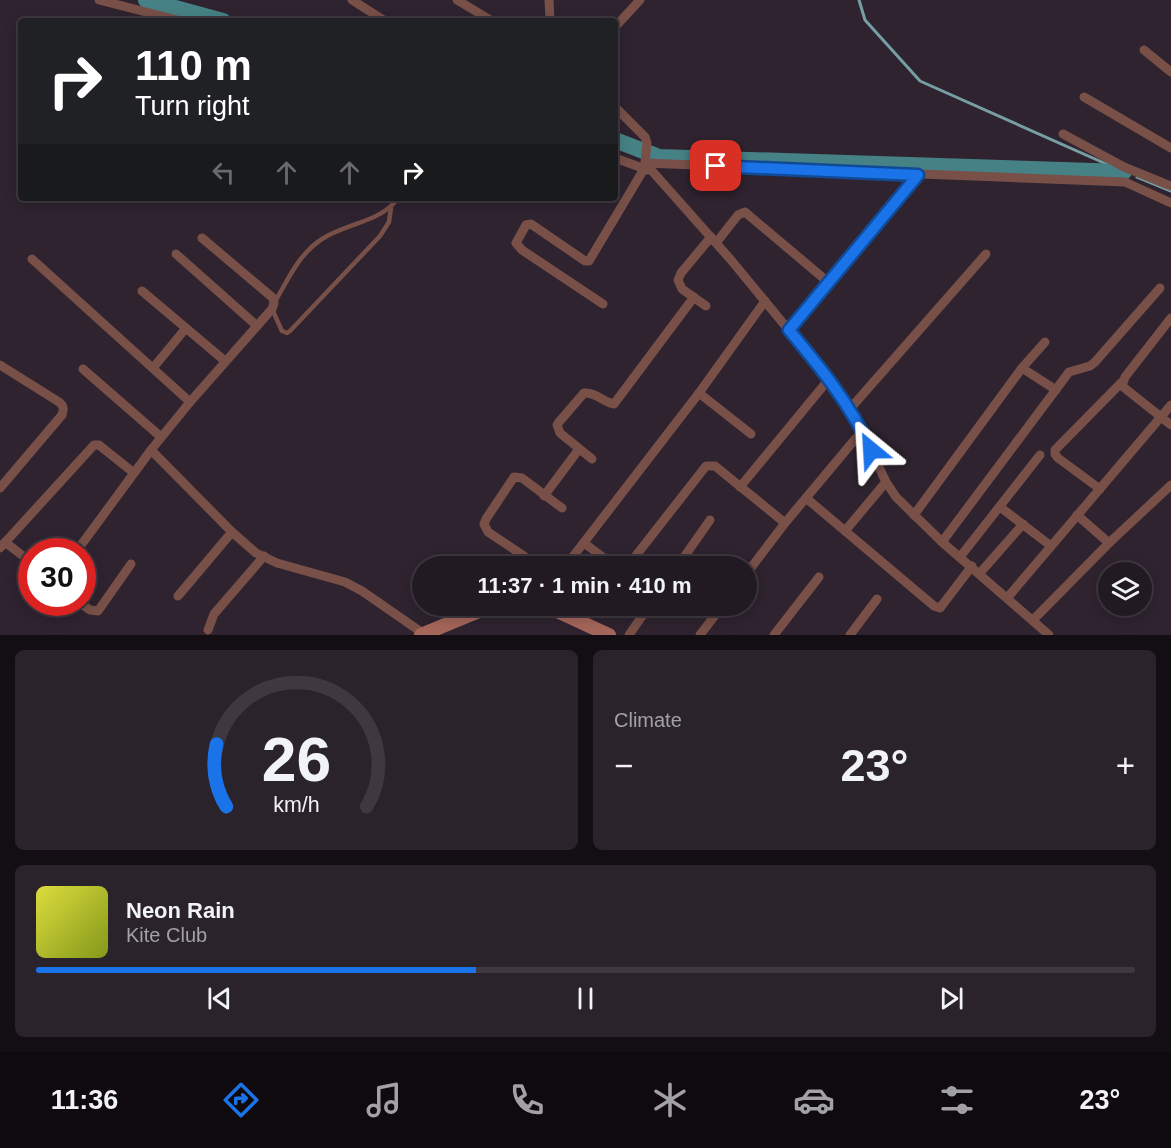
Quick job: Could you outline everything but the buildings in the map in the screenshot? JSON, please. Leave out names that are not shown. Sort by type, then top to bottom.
[{"type":"main road","points":[[422,634],[466,616]]},
{"type":"main road","points":[[568,616],[609,635]]},
{"type":"street","points":[[99,0],[169,18]]},
{"type":"street","points":[[352,0],[380,18]]},
{"type":"street","points":[[457,0],[487,18]]},
{"type":"street","points":[[549,0],[550,18]]},
{"type":"street","points":[[618,24],[640,0]]},
{"type":"street","points":[[1144,50],[1171,72]]},
{"type":"street","points":[[1084,97],[1171,148]]},
{"type":"street","points":[[603,304],[522,250],[516,243],[526,225],[531,224],[585,261],[589,261],[647,162],[645,137],[618,110]]},
{"type":"street","points":[[1063,134],[1124,167],[1171,186]]},
{"type":"street","points":[[618,158],[647,162],[918,175],[1125,182],[1171,203]]},
{"type":"street","points":[[647,162],[829,380],[862,431],[886,482],[896,497],[942,542],[1049,635]]},
{"type":"street","points":[[789,330],[918,175]]},
{"type":"street","points":[[706,306],[682,289],[678,280],[681,273],[738,215],[745,212],[828,282]]},
{"type":"street","points":[[86,538],[161,437],[273,306],[273,298],[202,238]]},
{"type":"street","points":[[176,254],[257,326]]},
{"type":"street","points":[[849,410],[986,254]]},
{"type":"street","points":[[32,259],[190,402]]},
{"type":"street","points":[[942,542],[1069,372],[1090,366],[1095,362],[1160,288]]},
{"type":"street","points":[[142,291],[225,361]]},
{"type":"street","points":[[592,459],[560,433],[557,425],[584,393],[593,394],[606,402],[615,404],[694,297]]},
{"type":"street","points":[[574,556],[699,393],[765,301]]},
{"type":"street","points":[[1100,489],[1058,458],[1055,450],[1122,382],[1171,318]]},
{"type":"street","points":[[153,368],[186,328]]},
{"type":"street","points":[[914,514],[1022,368],[1045,342]]},
{"type":"street","points":[[0,366],[59,402],[63,405],[64,410],[0,488]]},
{"type":"street","points":[[1022,368],[1056,390]]},
{"type":"street","points":[[83,369],[161,437]]},
{"type":"street","points":[[740,487],[829,380]]},
{"type":"street","points":[[1122,382],[1124,389],[1171,425]]},
{"type":"street","points":[[699,393],[752,434]]},
{"type":"street","points":[[1008,597],[1171,405]]},
{"type":"street","points":[[757,560],[862,431]]},
{"type":"street","points":[[18,554],[3,545],[94,445],[99,445],[134,472]]},
{"type":"street","points":[[544,496],[579,449]]},
{"type":"street","points":[[151,450],[232,532],[256,553],[277,563],[345,582],[362,591],[422,634]]},
{"type":"street","points":[[960,557],[1040,455]]},
{"type":"street","points":[[636,556],[706,466],[716,466],[785,524]]},
{"type":"street","points":[[524,556],[488,532],[484,524],[514,477],[522,478],[562,508]]},
{"type":"street","points":[[845,531],[886,482]]},
{"type":"street","points":[[1034,620],[1109,543],[1171,485]]},
{"type":"street","points":[[806,498],[934,606],[940,608],[944,604],[972,566]]},
{"type":"street","points":[[1000,507],[1051,546]]},
{"type":"street","points":[[1077,515],[1109,543]]},
{"type":"street","points":[[685,556],[710,520]]},
{"type":"street","points":[[980,573],[1023,524]]},
{"type":"street","points":[[178,596],[232,532]]},
{"type":"street","points":[[584,543],[601,556]]},
{"type":"street","points":[[208,630],[214,614],[264,556]]},
{"type":"street","points":[[96,611],[131,564]]},
{"type":"street","points":[[774,635],[819,578]]},
{"type":"street","points":[[850,635],[877,599]]},
{"type":"street","points":[[628,635],[642,616]]},
{"type":"street","points":[[700,635],[714,616]]},
{"type":"lane","points":[[391,208],[339,229],[310,248],[295,266],[273,306],[282,331],[287,333],[291,331],[380,236],[389,222],[391,208],[396,201]]},
{"type":"waterway","points":[[146,0],[212,18]]},
{"type":"waterway","points":[[859,0],[865,20],[920,81],[1122,171]]},
{"type":"waterway","points":[[618,141],[659,157],[1124,172]]},
{"type":"waterway","points":[[1137,177],[1171,191]]},
{"type":"route","points":[[716,166],[918,175],[789,330],[829,380],[862,431],[871,450]]}]
